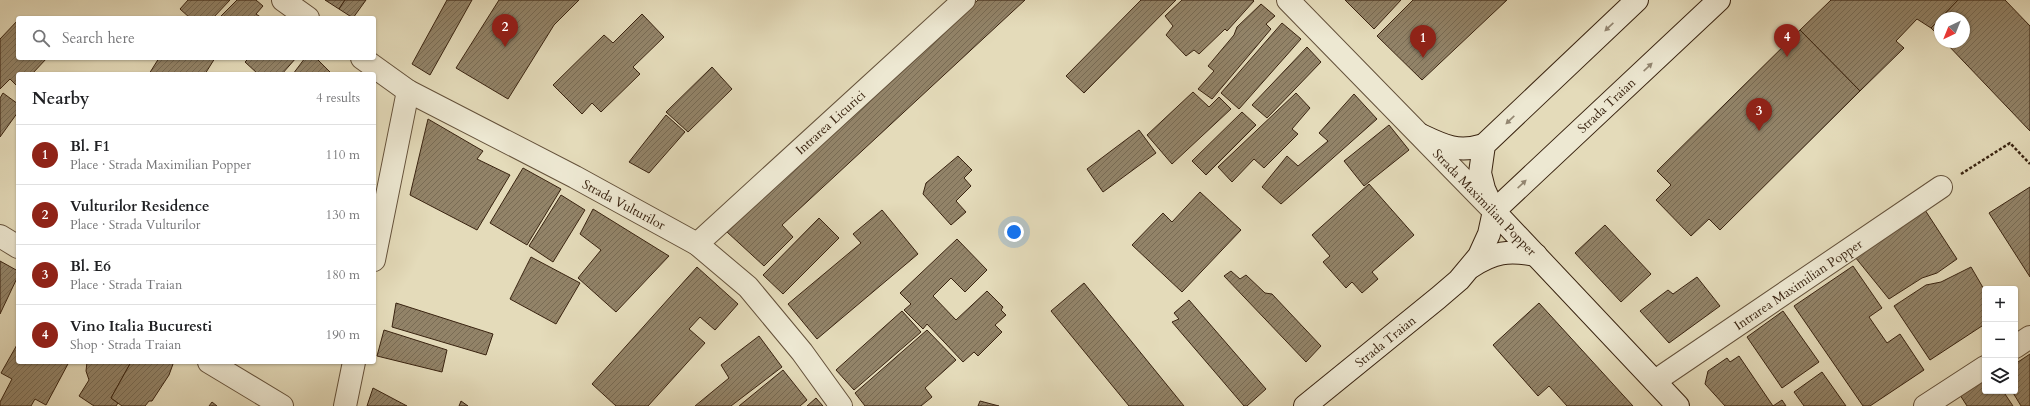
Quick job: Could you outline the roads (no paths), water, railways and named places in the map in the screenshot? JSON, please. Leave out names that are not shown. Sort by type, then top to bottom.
[{"type":"street","points":[[283,0],[305,16]]},
{"type":"street","name":"Intrarea Licurici","points":[[697,244],[964,0]]},
{"type":"street","name":"Strada Maximilian Popper","points":[[1288,0],[1494,211],[1678,406]]},
{"type":"street","points":[[1420,135],[1456,149],[1470,149],[1484,144],[1637,0]]},
{"type":"street","name":"Strada Traian","points":[[1305,406],[1412,321],[1459,280],[1470,268],[1485,244],[1494,211],[1718,0]]},
{"type":"street","name":"Strada Vulturilor","points":[[365,60],[408,91],[575,177],[697,244],[748,287],[798,347],[841,406]]},
{"type":"street","points":[[376,250],[408,91]]},
{"type":"street","points":[[1484,144],[1480,173],[1484,189],[1494,211]]},
{"type":"street","name":"Intrarea Maximilian Popper","points":[[1655,380],[1941,187]]},
{"type":"street","points":[[0,236],[16,246]]},
{"type":"street","points":[[1470,268],[1482,260],[1505,252],[1516,251],[1536,255]]},
{"type":"street","points":[[2018,345],[2030,337]]},
{"type":"street","points":[[212,364],[282,406]]},
{"type":"street","points":[[345,406],[354,364]]},
{"type":"street","points":[[1925,406],[1982,369]]},
{"type":"place","name":"Vulturilor Residence","points":[[505,47]]},
{"type":"place","name":"Vino Italia Bucuresti","points":[[1787,57]]},
{"type":"place","name":"Bl. F1","points":[[1423,58]]},
{"type":"place","name":"Bl. E6","points":[[1759,131]]}]
